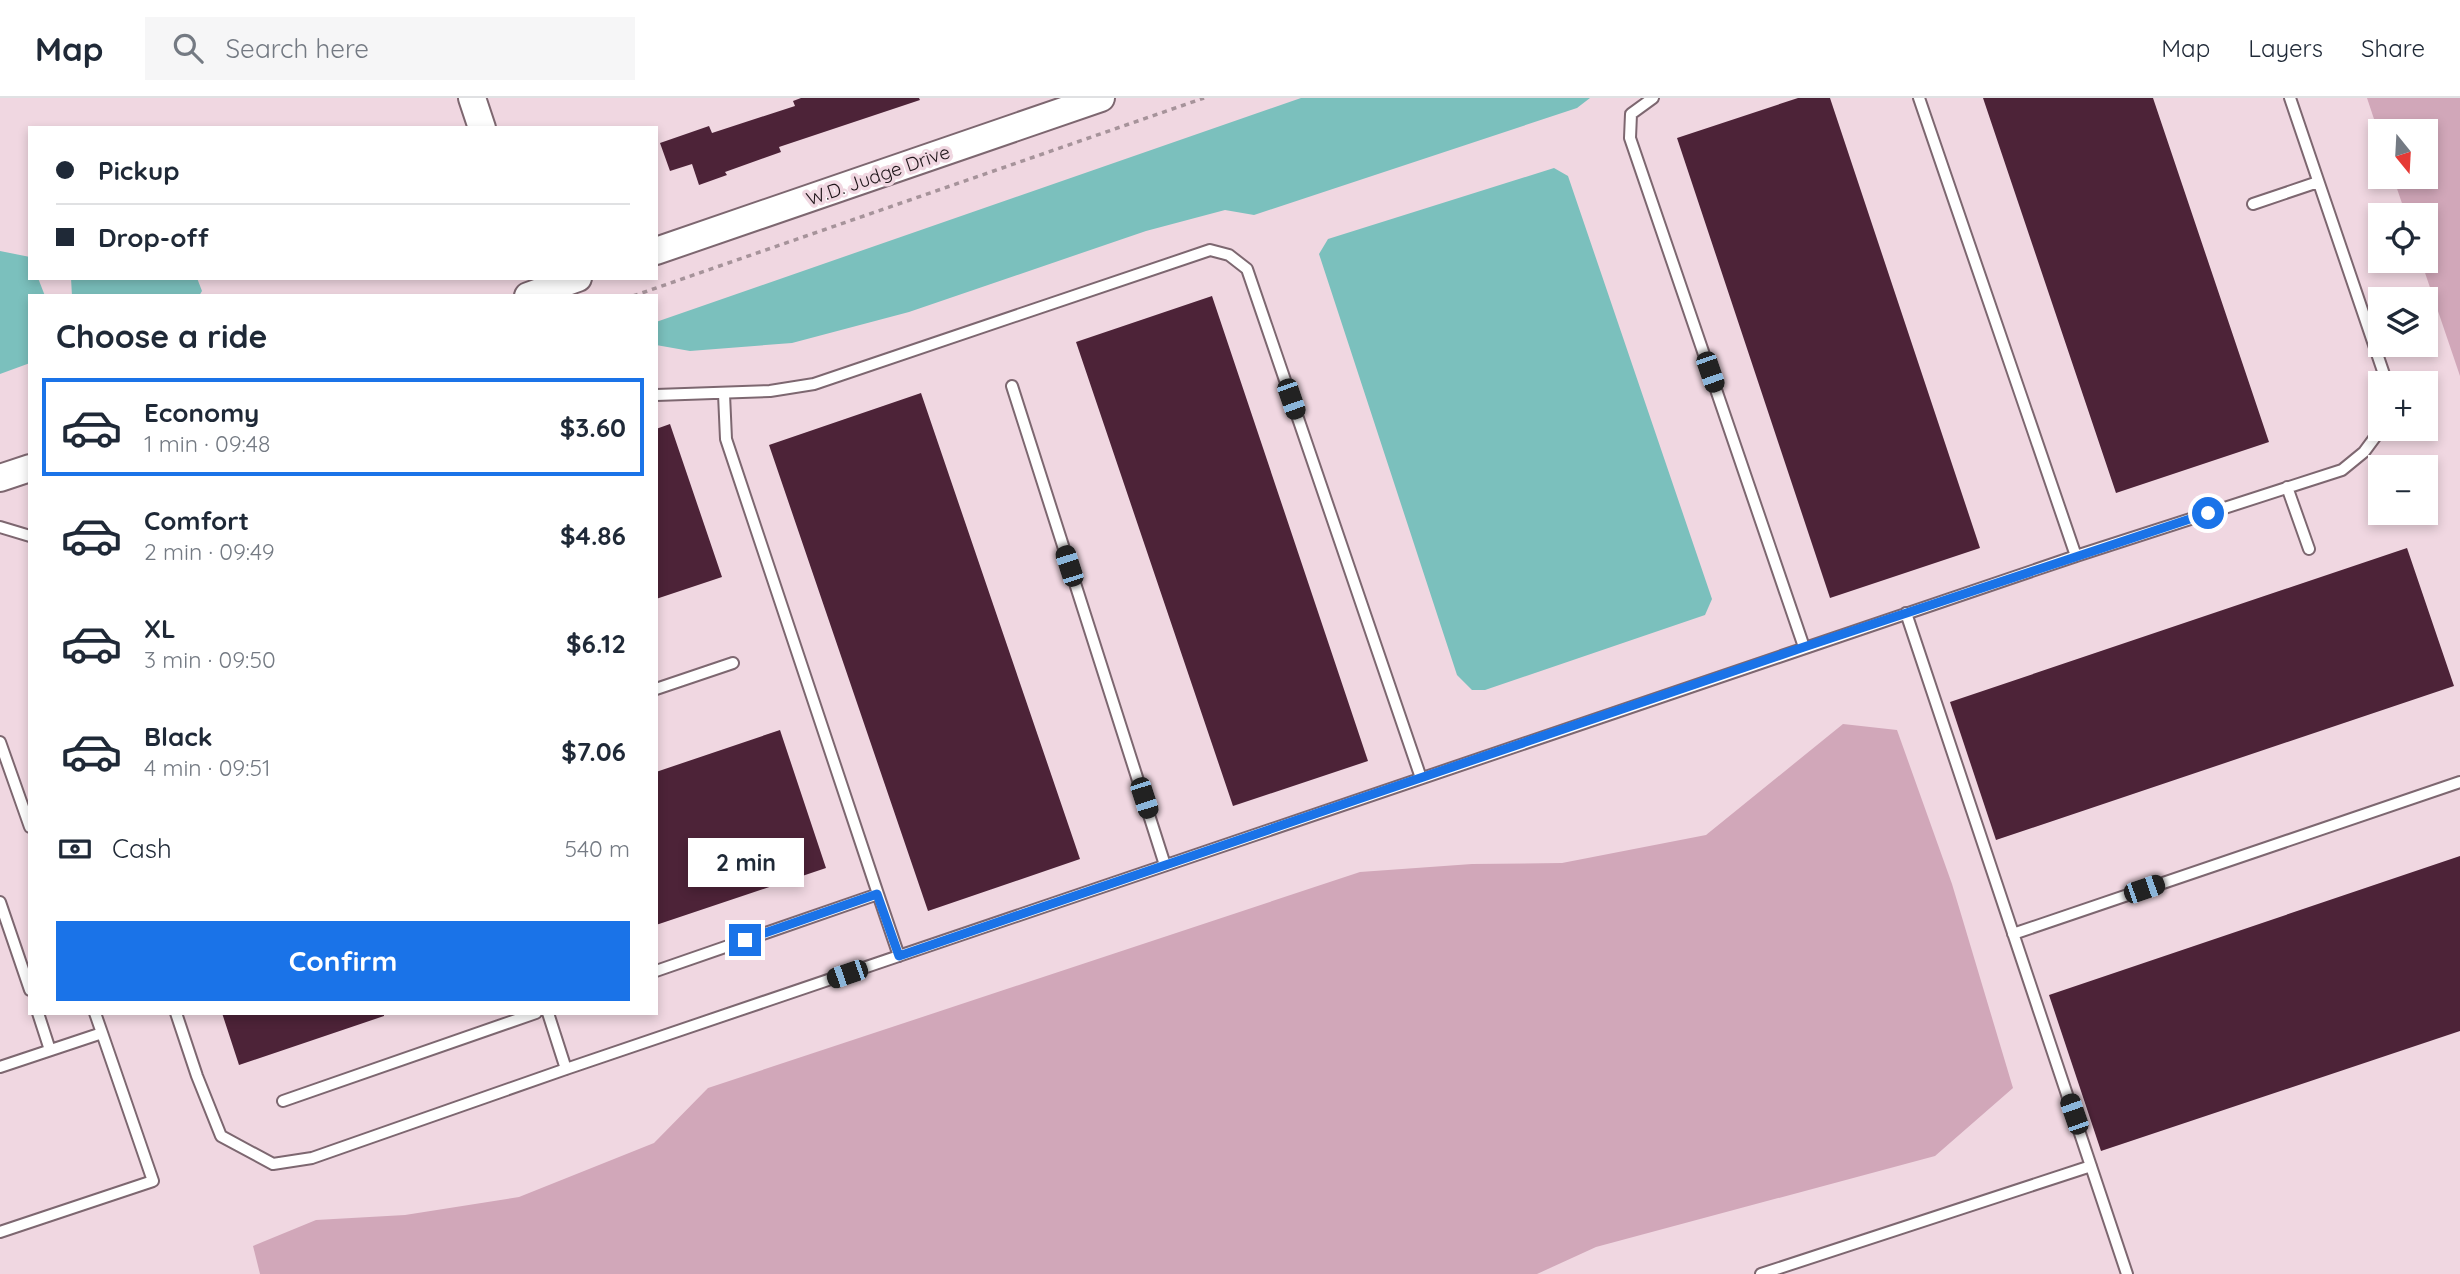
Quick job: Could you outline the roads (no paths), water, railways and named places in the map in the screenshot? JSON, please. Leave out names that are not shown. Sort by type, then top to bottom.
[{"type":"street","points":[[471,98],[481,126]]},
{"type":"street","name":"W.D. Judge Drive","points":[[658,250],[1101,98]]},
{"type":"street","points":[[533,289],[571,280]]},
{"type":"street","points":[[0,478],[28,469]]},
{"type":"lane","points":[[1653,98],[1631,114],[1630,138],[1804,647]]},
{"type":"lane","points":[[1919,98],[2076,556]]},
{"type":"lane","points":[[2290,98],[2383,371]]},
{"type":"lane","points":[[2253,204],[2318,182]]},
{"type":"lane","points":[[658,395],[771,391],[814,384],[1210,250],[1230,255],[1247,269],[1421,778]]},
{"type":"lane","points":[[1012,386],[1166,865]]},
{"type":"lane","points":[[724,394],[726,439],[899,956]]},
{"type":"lane","points":[[177,1015],[221,1136],[273,1164],[312,1158],[1804,647],[2342,470],[2364,452],[2372,441]]},
{"type":"lane","points":[[2287,487],[2309,549]]},
{"type":"lane","points":[[0,527],[28,535]]},
{"type":"lane","points":[[1906,613],[2127,1274]]},
{"type":"lane","points":[[658,687],[733,663]]},
{"type":"lane","points":[[0,741],[28,821]]},
{"type":"lane","points":[[2013,934],[2460,782]]},
{"type":"lane","points":[[658,970],[877,894]]},
{"type":"lane","points":[[0,902],[28,984]]},
{"type":"lane","points":[[39,1015],[50,1051]]},
{"type":"lane","points":[[0,1232],[153,1181],[95,1015]]},
{"type":"lane","points":[[284,1101],[530,1015]]},
{"type":"lane","points":[[549,1015],[566,1069]]},
{"type":"lane","points":[[0,1067],[102,1033]]},
{"type":"lane","points":[[1761,1274],[2091,1166]]},
{"type":"water","points":[[1301,98],[1590,98],[1577,108],[1254,215],[1225,210],[1146,231],[909,312],[792,343],[690,351],[658,345],[658,321]]},
{"type":"water","points":[[1554,168],[1568,176],[1712,599],[1705,615],[1485,690],[1472,690],[1457,675],[1319,254],[1328,239]]},
{"type":"water","points":[[0,251],[28,257],[28,280],[39,280],[44,294],[28,294],[28,364],[0,374]]},
{"type":"water","points":[[71,280],[198,280],[202,291],[200,294],[72,294]]}]
